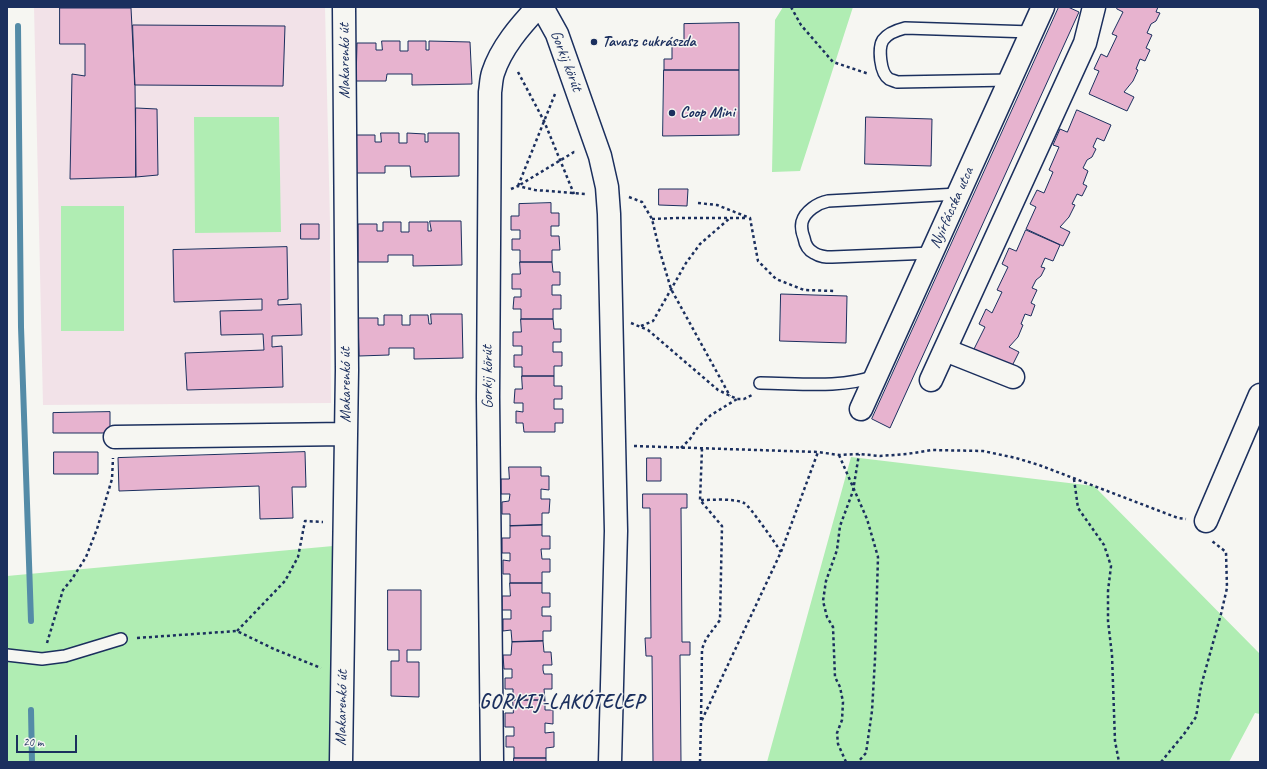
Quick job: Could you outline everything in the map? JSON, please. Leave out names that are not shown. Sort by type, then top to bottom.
[{"type":"street","name":"Makarenkó út","points":[[341,762],[347,363],[344,7]]},
{"type":"street","name":"Gorkij körút","points":[[492,762],[488,397],[490,92],[492,75],[498,60],[518,30],[538,7]]},
{"type":"street","name":"Gorkij körút","points":[[542,7],[557,34],[600,156],[598,190],[609,214],[616,531],[610,762]]},
{"type":"street","name":"Nyírfácska utca","points":[[861,409],[1043,7]]},
{"type":"street","points":[[931,380],[1085,43],[1094,7]]},
{"type":"street","points":[[945,350],[1013,377]]},
{"type":"street","points":[[1206,521],[1260,395]]},
{"type":"street","points":[[115,437],[346,434]]},
{"type":"lane","points":[[1011,80],[898,82],[889,79],[884,73],[881,63],[883,40],[893,31],[905,28],[1032,32]]},
{"type":"lane","points":[[932,253],[832,257],[821,256],[812,253],[806,244],[802,232],[802,222],[812,208],[820,203],[828,201],[958,194]]},
{"type":"lane","points":[[760,383],[844,384],[858,382],[875,376]]},
{"type":"lane","points":[[7,655],[42,659],[65,656],[121,639]]},
{"type":"path","points":[[791,7],[801,25],[833,62],[867,74],[884,73]]},
{"type":"path","points":[[518,72],[544,121],[574,194]]},
{"type":"path","points":[[518,186],[556,93]]},
{"type":"path","points":[[506,191],[518,186],[574,152],[580,152]]},
{"type":"path","points":[[518,186],[535,190],[574,194],[598,190],[642,202],[652,219],[671,289],[730,396]]},
{"type":"path","points":[[698,203],[717,205],[750,218]]},
{"type":"path","points":[[641,326],[653,321],[686,263],[700,244],[730,218]]},
{"type":"path","points":[[652,219],[750,218]]},
{"type":"path","points":[[750,218],[758,261],[776,279],[804,290],[834,291]]},
{"type":"path","points":[[611,321],[629,322],[648,330],[718,390],[737,399],[744,399],[750,396],[755,392],[760,383]]},
{"type":"path","points":[[681,448],[690,439],[698,427],[711,415],[737,399]]},
{"type":"path","points":[[42,659],[63,590],[86,557],[107,500],[112,479],[115,437]]},
{"type":"path","points":[[614,445],[818,452],[839,455],[859,454],[880,456],[932,450],[983,450],[1022,460],[1178,518],[1206,521],[1205,536],[1226,552],[1227,588],[1201,686],[1196,717],[1161,762]]},
{"type":"path","points":[[700,762],[702,649],[706,639],[720,620],[722,526],[700,500],[702,449]]},
{"type":"path","points":[[701,722],[781,552],[818,452]]},
{"type":"path","points":[[846,762],[838,744],[837,733],[842,720],[843,702],[840,687],[835,677],[833,627],[827,617],[823,601],[826,581],[837,550],[840,526],[853,488],[859,454]]},
{"type":"path","points":[[839,455],[867,519],[878,557],[872,711],[866,753],[858,762]]},
{"type":"path","points":[[1074,479],[1078,508],[1104,545],[1111,566],[1108,591],[1108,621],[1112,655],[1115,740],[1119,762]]},
{"type":"path","points":[[700,500],[734,501],[744,503],[751,509],[781,552]]},
{"type":"path","points":[[237,631],[284,581],[298,557],[305,521],[344,523]]},
{"type":"path","points":[[121,639],[237,631],[274,649],[342,677]]},
{"type":"shaded area","points":[[34,7],[325,7],[330,223],[331,403],[43,405]],"holes":[[[301,224],[318,224],[319,239],[302,239]]]},
{"type":"green space","points":[[783,7],[853,7],[800,171],[772,172],[775,20]]},
{"type":"green space","points":[[194,117],[279,117],[281,232],[195,233]]},
{"type":"green space","points":[[61,206],[124,206],[124,331],[61,331]]},
{"type":"green space","points":[[851,457],[1094,486],[1260,654],[1260,714],[1255,713],[1229,762],[767,762]]},
{"type":"green space","points":[[344,545],[341,762],[7,762],[7,576]]},
{"type":"building","points":[[1059,7],[1068,7],[1079,12],[890,428],[872,419]]},
{"type":"building","points":[[1118,7],[1158,7],[1156,12],[1160,13],[1156,21],[1151,24],[1147,33],[1152,35],[1146,48],[1150,50],[1145,61],[1140,59],[1136,69],[1138,70],[1133,81],[1124,92],[1134,97],[1127,111],[1089,94],[1099,71],[1094,69],[1101,54],[1107,57],[1117,36],[1112,34],[1123,12],[1117,9]]},
{"type":"building","points":[[60,8],[131,8],[135,85],[136,177],[70,179],[72,74],[85,76],[85,44],[60,44]]},
{"type":"building","points":[[739,23],[739,70],[664,70],[664,59],[672,59],[672,43],[684,42],[684,24]]},
{"type":"building","points":[[133,25],[285,26],[283,86],[135,85]]},
{"type":"building","points":[[382,41],[400,41],[400,51],[408,51],[408,41],[426,41],[426,50],[429,50],[429,41],[470,42],[472,84],[412,85],[412,74],[387,74],[386,81],[356,81],[357,43],[376,43],[376,50],[382,50]]},
{"type":"building","points":[[664,70],[739,70],[739,135],[663,136]]},
{"type":"building","points":[[136,108],[157,109],[158,175],[136,177]]},
{"type":"building","points":[[1077,110],[1111,125],[1104,141],[1097,138],[1093,147],[1096,149],[1092,157],[1087,160],[1083,168],[1088,171],[1083,184],[1087,186],[1082,196],[1077,194],[1072,204],[1075,205],[1069,217],[1060,227],[1070,232],[1063,246],[1026,229],[1036,207],[1030,204],[1037,190],[1044,193],[1053,172],[1049,170],[1059,147],[1053,145],[1060,129],[1067,132]]},
{"type":"building","points":[[866,117],[932,119],[931,166],[865,164]]},
{"type":"building","points":[[381,133],[399,133],[399,143],[407,143],[407,133],[425,134],[425,142],[428,142],[428,133],[459,133],[459,176],[411,177],[410,166],[385,166],[385,173],[355,173],[355,135],[375,135],[375,142],[381,142]]},
{"type":"building","points":[[659,189],[688,189],[687,206],[659,205]]},
{"type":"building","points":[[551,203],[551,213],[559,213],[559,226],[551,226],[551,236],[559,236],[560,250],[552,250],[552,262],[520,262],[520,250],[512,250],[512,239],[520,239],[520,230],[511,230],[511,216],[519,216],[519,204]]},
{"type":"building","points":[[430,221],[461,221],[462,265],[413,266],[413,255],[388,255],[388,262],[358,262],[358,224],[377,224],[377,231],[383,231],[383,222],[401,222],[401,232],[409,232],[409,222],[428,222],[428,231],[431,231]]},
{"type":"building","points":[[301,224],[319,224],[319,239],[301,239]]},
{"type":"building","points":[[1026,230],[1060,245],[1053,261],[1045,258],[1041,267],[1045,268],[1032,288],[1037,290],[1031,303],[1035,305],[1031,316],[1025,314],[1021,324],[1023,325],[1018,337],[1009,347],[1019,352],[1012,366],[974,349],[985,327],[979,324],[986,309],[992,313],[1002,292],[997,290],[1008,267],[1002,264],[1009,248],[1016,251]]},
{"type":"building","points":[[287,247],[288,299],[278,300],[278,305],[301,304],[302,335],[272,336],[272,347],[282,346],[283,387],[187,390],[185,353],[264,350],[263,334],[221,335],[220,311],[262,310],[262,299],[174,302],[173,250]]},
{"type":"building","points":[[520,262],[552,262],[553,272],[560,272],[560,285],[552,285],[552,295],[561,295],[561,309],[553,309],[553,319],[521,319],[521,309],[513,309],[514,297],[521,297],[521,289],[512,289],[512,274],[520,274]]},
{"type":"building","points":[[781,294],[847,296],[846,343],[780,341]]},
{"type":"building","points":[[431,314],[462,314],[463,358],[414,359],[414,348],[389,348],[389,355],[359,356],[358,318],[378,318],[378,325],[384,325],[384,315],[402,315],[402,325],[410,325],[410,315],[428,315],[429,324],[431,324]]},
{"type":"building","points":[[521,319],[553,319],[554,329],[561,329],[561,342],[553,342],[553,352],[562,352],[562,366],[554,366],[554,376],[522,376],[522,367],[514,367],[514,355],[522,355],[522,346],[513,346],[513,332],[521,332]]},
{"type":"building","points":[[522,376],[554,376],[554,386],[562,386],[562,399],[554,399],[554,409],[563,409],[563,423],[555,423],[555,432],[524,432],[523,423],[516,423],[516,411],[523,412],[523,403],[514,403],[515,389],[522,389]]},
{"type":"building","points":[[110,412],[110,433],[53,433],[53,413]]},
{"type":"building","points":[[54,452],[98,452],[98,474],[54,474]]},
{"type":"building","points":[[305,452],[306,487],[292,487],[293,518],[260,519],[259,486],[119,491],[118,458]]},
{"type":"building","points":[[647,458],[661,458],[661,481],[647,481]]},
{"type":"building","points":[[509,467],[541,467],[541,476],[549,476],[549,490],[541,489],[541,499],[550,499],[549,513],[542,513],[542,525],[510,526],[510,514],[502,514],[502,502],[509,501],[510,494],[501,494],[501,479],[509,479]]},
{"type":"building","points":[[643,494],[687,494],[687,508],[681,508],[682,642],[690,642],[690,655],[680,655],[681,762],[653,762],[652,656],[646,656],[645,638],[651,638],[650,508],[643,508]]},
{"type":"building","points":[[542,525],[542,536],[550,536],[550,549],[541,549],[542,559],[550,559],[550,572],[542,572],[542,583],[510,583],[510,574],[503,574],[503,560],[510,561],[510,553],[502,553],[502,538],[510,538],[510,526]]},
{"type":"building","points":[[510,583],[542,583],[542,593],[550,593],[550,607],[542,607],[542,616],[551,616],[551,631],[543,631],[543,641],[512,642],[511,630],[503,631],[503,619],[511,619],[511,610],[502,610],[502,596],[510,596]]},
{"type":"building","points":[[388,590],[421,590],[421,650],[407,650],[407,662],[419,662],[419,697],[391,696],[391,661],[399,661],[399,650],[388,650]]},
{"type":"building","points":[[543,641],[544,652],[551,652],[552,665],[543,665],[543,670],[544,674],[552,674],[552,689],[544,689],[545,700],[513,700],[513,689],[505,689],[505,678],[512,678],[512,669],[504,669],[503,655],[511,655],[512,642]]},
{"type":"building","points":[[513,700],[545,700],[545,710],[553,710],[553,724],[545,723],[545,733],[554,732],[554,747],[546,748],[546,758],[514,758],[514,747],[506,747],[506,736],[514,736],[514,727],[505,727],[505,713],[513,713]]},
{"type":"building","points":[[514,758],[546,758],[546,762],[514,762]]},
{"type":"waterway","points":[[18,26],[21,327],[31,621]]},
{"type":"waterway","points":[[31,710],[32,762]]},
{"type":"place","name":"Tavasz cukrászda","points":[[594,42]]},
{"type":"place","name":"Coop Mini","points":[[672,113]]},
{"type":"district","name":"GORKIJ-LAKÓTELEP","points":[[562,703]]}]
